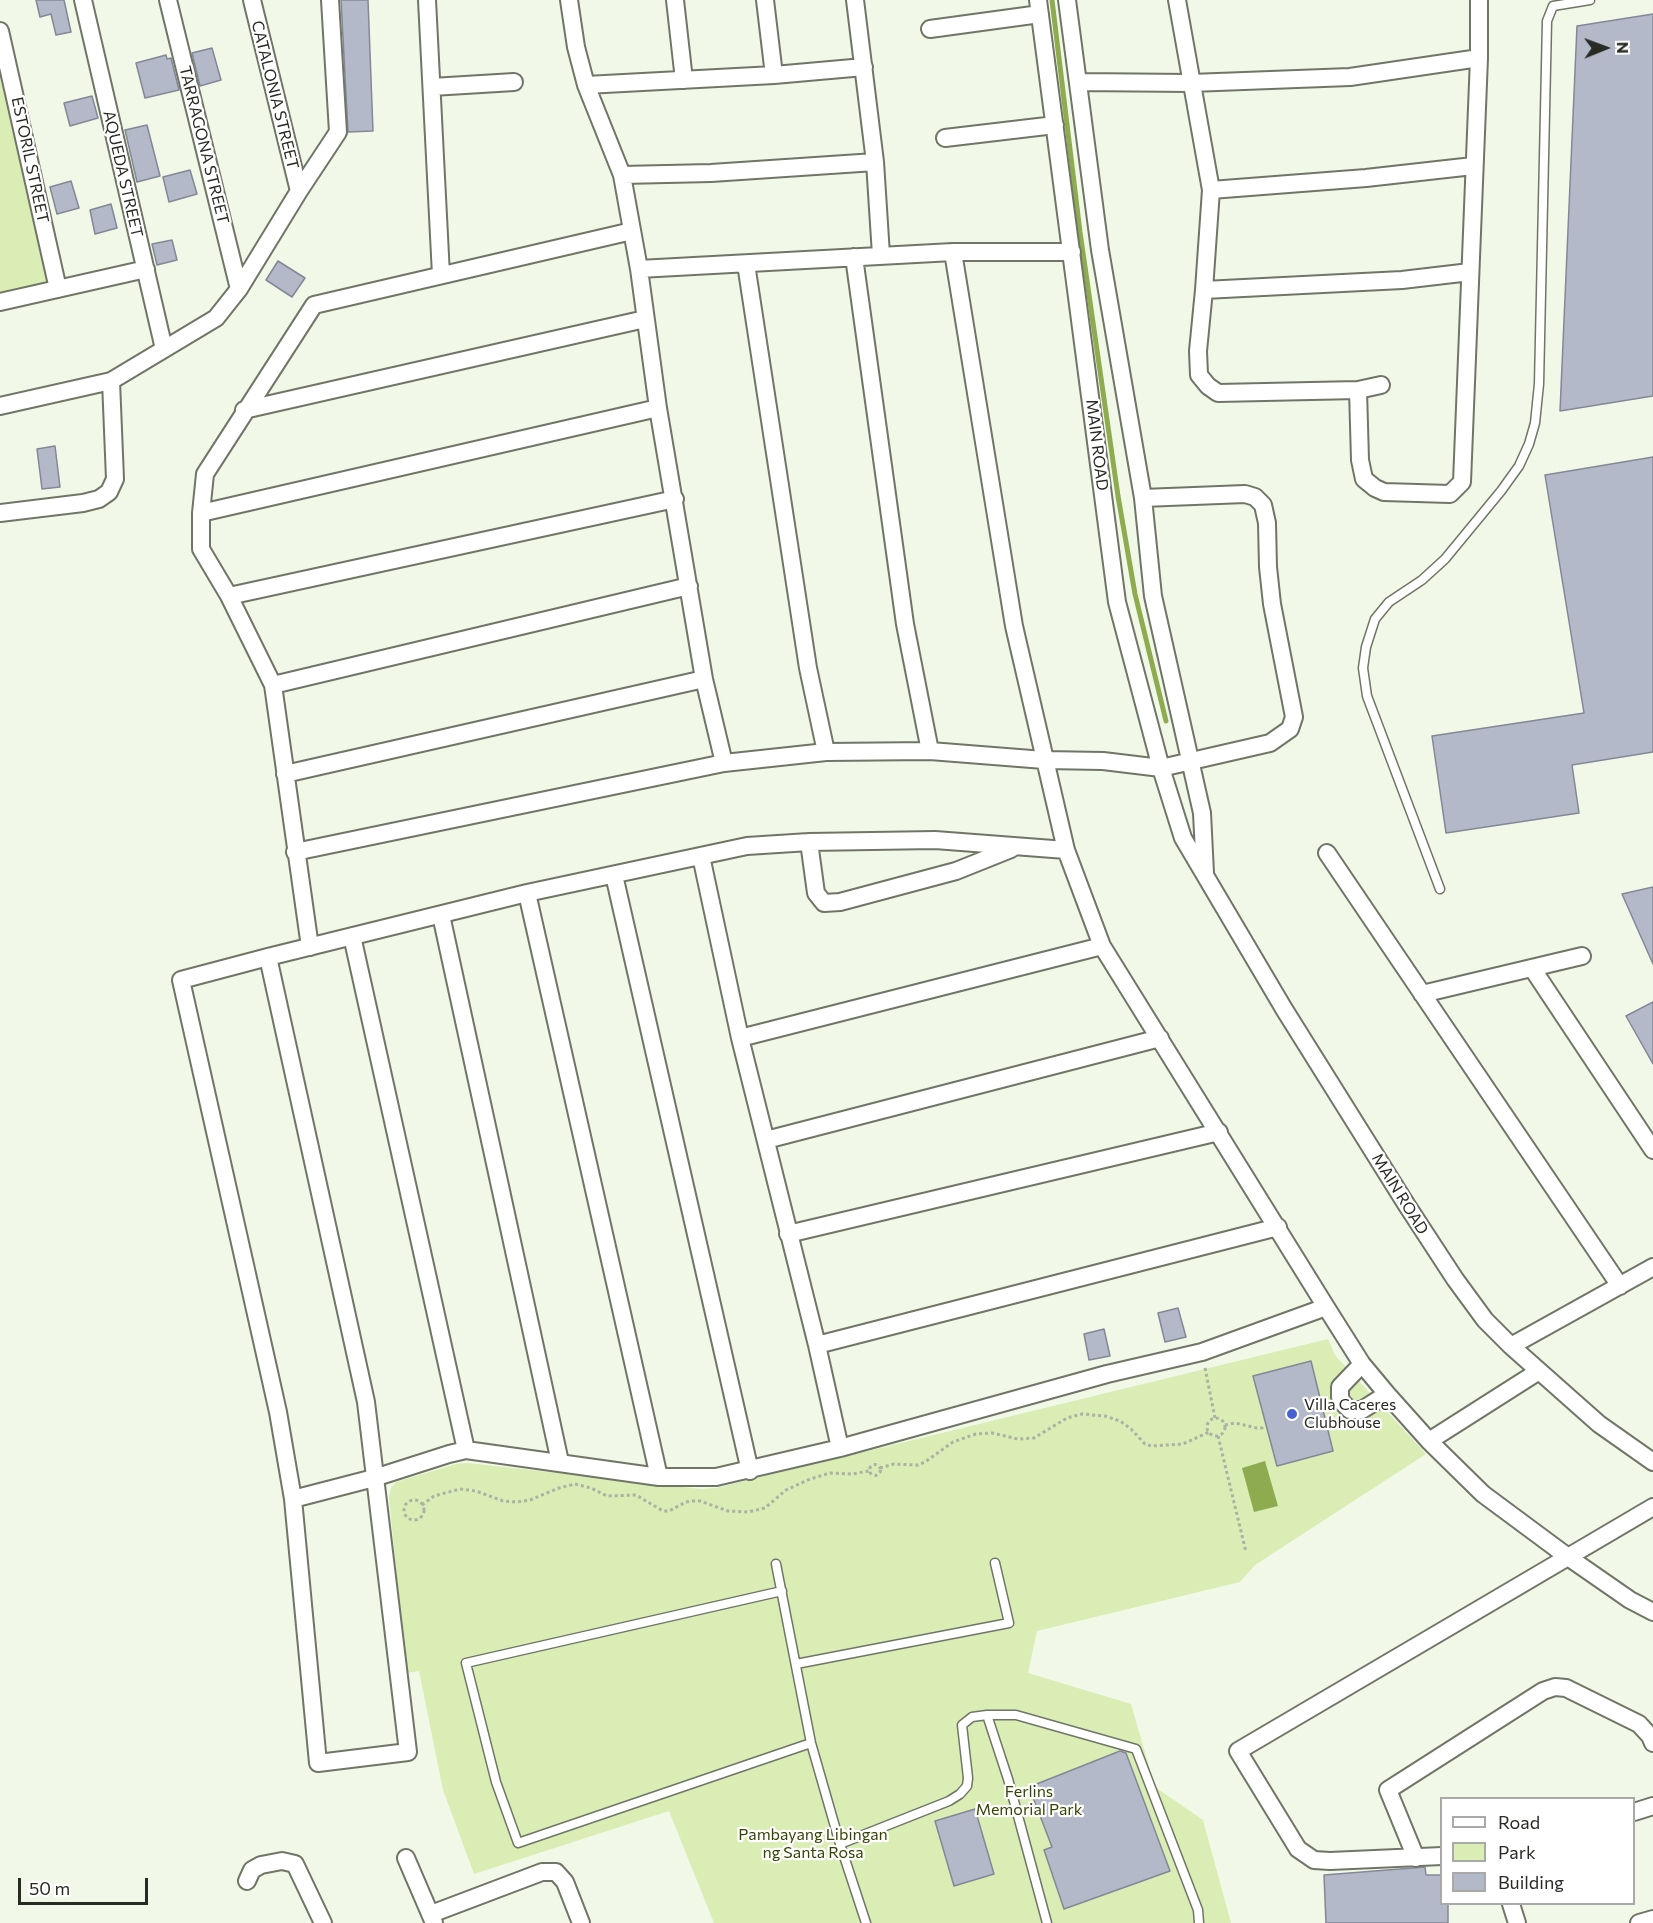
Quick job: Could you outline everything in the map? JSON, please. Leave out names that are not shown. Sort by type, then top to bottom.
[{"type":"street","name":"AQUEDA STREET","points":[[82,0],[164,349]]},
{"type":"street","name":"TARRAGONA STREET","points":[[168,0],[239,290]]},
{"type":"street","name":"CATALONIA STREET","points":[[252,0],[299,191]]},
{"type":"street","points":[[0,406],[111,381],[216,318],[239,290],[338,132],[330,0]]},
{"type":"street","points":[[427,0],[441,275]]},
{"type":"street","points":[[569,0],[576,47],[586,84],[622,175],[639,269],[658,408],[704,679],[724,763]]},
{"type":"street","points":[[675,0],[684,80]]},
{"type":"street","points":[[765,0],[774,75]]},
{"type":"street","points":[[855,0],[875,162],[881,255]]},
{"type":"street","name":"MAIN ROAD","points":[[1067,0],[1100,250],[1143,498],[1153,596],[1202,813],[1205,877]]},
{"type":"street","points":[[1178,0],[1211,190],[1197,362],[1199,375],[1218,393],[1358,390],[1381,386]]},
{"type":"street","points":[[1358,390],[1360,460],[1364,479],[1375,489],[1384,492],[1450,494],[1462,482],[1479,58],[1479,0]]},
{"type":"street","points":[[930,29],[1039,7]]},
{"type":"street","name":"MAIN ROAD","points":[[1039,7],[1117,602],[1161,768],[1183,838],[1284,1009],[1424,1232],[1485,1320],[1599,1424],[1653,1462]]},
{"type":"street","name":"ESTORIL STREET","points":[[0,31],[58,289]]},
{"type":"street","points":[[1078,82],[1191,83],[1350,77],[1479,58]]},
{"type":"street","points":[[586,84],[774,75],[864,67]]},
{"type":"street","points":[[432,87],[514,82]]},
{"type":"street","points":[[945,138],[1055,124]]},
{"type":"street","points":[[622,175],[711,173],[875,162]]},
{"type":"street","points":[[1211,190],[1366,178],[1473,166]]},
{"type":"street","points":[[310,947],[273,685],[229,597],[201,549],[201,513],[205,474],[244,410],[314,305],[632,231]]},
{"type":"street","points":[[639,269],[953,252],[1072,252]]},
{"type":"street","points":[[953,252],[1014,626],[1066,850],[1102,946],[1362,1364],[1429,1442],[1483,1494],[1568,1557],[1630,1600],[1653,1612]]},
{"type":"street","points":[[854,257],[905,624],[930,751]]},
{"type":"street","points":[[746,264],[808,668],[826,753]]},
{"type":"street","points":[[0,302],[146,269]]},
{"type":"street","points":[[1204,290],[1402,280],[1470,272]]},
{"type":"street","points":[[244,410],[645,319]]},
{"type":"street","points":[[0,513],[99,500],[109,492],[115,479],[111,381]]},
{"type":"street","points":[[201,513],[658,408]]},
{"type":"street","points":[[296,852],[724,763],[826,753],[930,751],[1044,760],[1103,761],[1161,768],[1270,743],[1290,729],[1294,717],[1272,604],[1267,523],[1263,505],[1255,497],[1245,494],[1143,498]]},
{"type":"street","points":[[229,597],[675,499]]},
{"type":"street","points":[[273,685],[689,586]]},
{"type":"street","points":[[285,774],[704,679]]},
{"type":"street","points":[[268,957],[366,1402],[408,1752],[318,1763],[293,1498],[278,1413],[181,980],[268,957],[527,893],[747,846],[809,842],[935,840],[1066,850]]},
{"type":"street","points":[[809,842],[816,893],[824,903],[840,902],[956,871],[1015,847]]},
{"type":"street","points":[[1328,853],[1620,1286]]},
{"type":"street","points":[[701,856],[740,1038],[817,1345],[840,1448]]},
{"type":"street","points":[[614,875],[750,1471]]},
{"type":"street","points":[[527,893],[659,1477]]},
{"type":"street","points":[[441,915],[560,1462]]},
{"type":"street","points":[[352,936],[466,1450]]},
{"type":"street","points":[[740,1038],[1102,946]]},
{"type":"street","points":[[1422,994],[1582,956]]},
{"type":"street","points":[[1532,968],[1653,1150]]},
{"type":"street","points":[[766,1140],[1160,1038]]},
{"type":"street","points":[[788,1234],[1219,1132]]},
{"type":"street","points":[[817,1345],[1278,1227]]},
{"type":"street","points":[[1511,1346],[1653,1267]]},
{"type":"street","points":[[293,1498],[374,1478],[466,1450],[659,1477],[717,1477],[750,1471],[1107,1374],[1202,1352],[1326,1307]]},
{"type":"street","points":[[1362,1364],[1340,1387],[1342,1402],[1350,1410],[1362,1410],[1387,1394]]},
{"type":"street","points":[[1429,1442],[1539,1371]]},
{"type":"street","points":[[1440,1856],[1314,1860],[1298,1849],[1238,1751],[1653,1507]]},
{"type":"street","points":[[1416,1858],[1388,1790],[1542,1690],[1555,1687],[1566,1688],[1639,1724],[1653,1743]]},
{"type":"street","points":[[1635,1812],[1653,1806]]},
{"type":"street","points":[[406,1858],[432,1918],[542,1872],[556,1872],[565,1882],[581,1923]]},
{"type":"street","points":[[247,1881],[252,1870],[261,1865],[282,1861],[295,1864],[323,1923]]},
{"type":"street","points":[[1511,1905],[1517,1923]]},
{"type":"street","points":[[1639,1923],[1653,1918]]},
{"type":"lane","points":[[1440,889],[1367,696],[1363,668],[1366,647],[1376,619],[1389,602],[1422,580],[1445,559],[1501,491],[1519,466],[1529,444],[1535,423],[1539,384],[1548,21],[1553,6],[1590,0]]},
{"type":"lane","points":[[796,1664],[1010,1623],[995,1563]]},
{"type":"lane","points":[[776,1564],[811,1743],[866,1923]]},
{"type":"lane","points":[[782,1591],[466,1663],[496,1782],[518,1843],[811,1743]]},
{"type":"lane","points":[[987,1715],[1008,1779],[1047,1923]]},
{"type":"lane","points":[[840,1844],[949,1801],[960,1794],[967,1786],[968,1778],[962,1725],[972,1717],[1016,1715],[1136,1749],[1198,1910],[1199,1923]]},
{"type":"path","points":[[1202,1352],[1215,1418]]},
{"type":"path","points":[[869,1471],[874,1464],[880,1468],[894,1464],[909,1466],[925,1462],[953,1442],[976,1434],[992,1433],[1018,1438],[1034,1438],[1067,1418],[1082,1414],[1105,1416],[1120,1421],[1145,1444],[1151,1446],[1183,1444],[1209,1432]]},
{"type":"path","points":[[1215,1418],[1225,1425]]},
{"type":"path","points":[[1215,1418],[1208,1424],[1209,1432],[1214,1436],[1223,1433],[1225,1425]]},
{"type":"path","points":[[1225,1425],[1235,1423],[1259,1428],[1265,1425]]},
{"type":"path","points":[[1218,1436],[1246,1552]]},
{"type":"path","points":[[869,1471],[872,1475],[876,1475],[880,1468]]},
{"type":"path","points":[[422,1505],[434,1496],[451,1490],[468,1489],[492,1498],[517,1502],[530,1500],[575,1484],[591,1488],[607,1496],[636,1495],[663,1511],[669,1511],[693,1501],[707,1503],[728,1511],[748,1512],[765,1508],[786,1490],[810,1479],[830,1473],[852,1474],[869,1471]]},
{"type":"path","points":[[417,1501],[422,1505],[424,1511],[421,1517],[416,1520],[407,1517],[404,1511],[408,1503],[417,1501]]},
{"type":"green space","points":[[0,65],[52,283],[0,296]]},
{"type":"green space","points":[[1328,1339],[1335,1355],[1426,1454],[1255,1565],[1240,1582],[1037,1631],[1028,1673],[1131,1704],[1155,1787],[1203,1820],[1231,1923],[714,1923],[669,1811],[474,1874],[443,1790],[419,1671],[406,1673],[389,1497],[391,1488],[396,1482],[456,1464],[468,1463],[701,1489],[716,1488]]},
{"type":"shaded area","points":[[1265,1461],[1278,1506],[1254,1512],[1242,1468]]},
{"type":"building","points":[[36,0],[64,0],[71,32],[56,35],[51,14],[40,17]]},
{"type":"building","points":[[341,0],[368,0],[373,131],[348,132]]},
{"type":"building","points":[[1653,14],[1653,396],[1560,411],[1577,26]]},
{"type":"building","points":[[212,48],[221,80],[200,86],[192,53]]},
{"type":"building","points":[[166,55],[167,59],[171,58],[179,90],[145,98],[136,63]]},
{"type":"building","points":[[92,96],[98,118],[70,126],[64,103]]},
{"type":"building","points":[[147,125],[160,176],[137,182],[125,130]]},
{"type":"building","points":[[190,170],[197,194],[169,202],[163,177]]},
{"type":"building","points":[[71,181],[79,208],[57,214],[50,187]]},
{"type":"building","points":[[111,204],[117,228],[95,234],[90,210]]},
{"type":"building","points":[[172,240],[177,260],[157,265],[152,244]]},
{"type":"building","points":[[278,261],[305,278],[292,297],[266,280]]},
{"type":"building","points":[[55,446],[60,487],[42,489],[37,449]]},
{"type":"building","points":[[1653,457],[1653,752],[1572,765],[1579,813],[1446,833],[1432,736],[1584,713],[1545,475]]},
{"type":"building","points":[[1653,887],[1653,964],[1622,894]]},
{"type":"building","points":[[1653,1002],[1653,1064],[1626,1016]]},
{"type":"building","points":[[1178,1308],[1186,1337],[1165,1342],[1158,1313]]},
{"type":"building","points":[[1104,1329],[1110,1356],[1089,1360],[1084,1334]]},
{"type":"building","name":"Villa Caceres Clubhouse","points":[[1311,1361],[1333,1451],[1277,1466],[1253,1376]]},
{"type":"building","points":[[1120,1751],[1126,1753],[1170,1871],[1064,1909],[1044,1850],[1052,1847],[1029,1787]]},
{"type":"building","points":[[975,1809],[994,1874],[954,1886],[935,1821]]},
{"type":"building","points":[[1425,1867],[1426,1875],[1440,1875],[1440,1905],[1448,1905],[1448,1923],[1326,1923],[1324,1875]]},
{"type":"waterway","points":[[1052,0],[1080,232],[1118,496],[1135,594],[1166,721]]},
{"type":"place","name":"Villa Caceres Clubhouse","points":[[1292,1414]]},
{"type":"park label","name":"Ferlins Memorial Park","points":[[1029,1801]]},
{"type":"park label","name":"Pambayang Libingan ng Santa Rosa","points":[[813,1844]]}]
